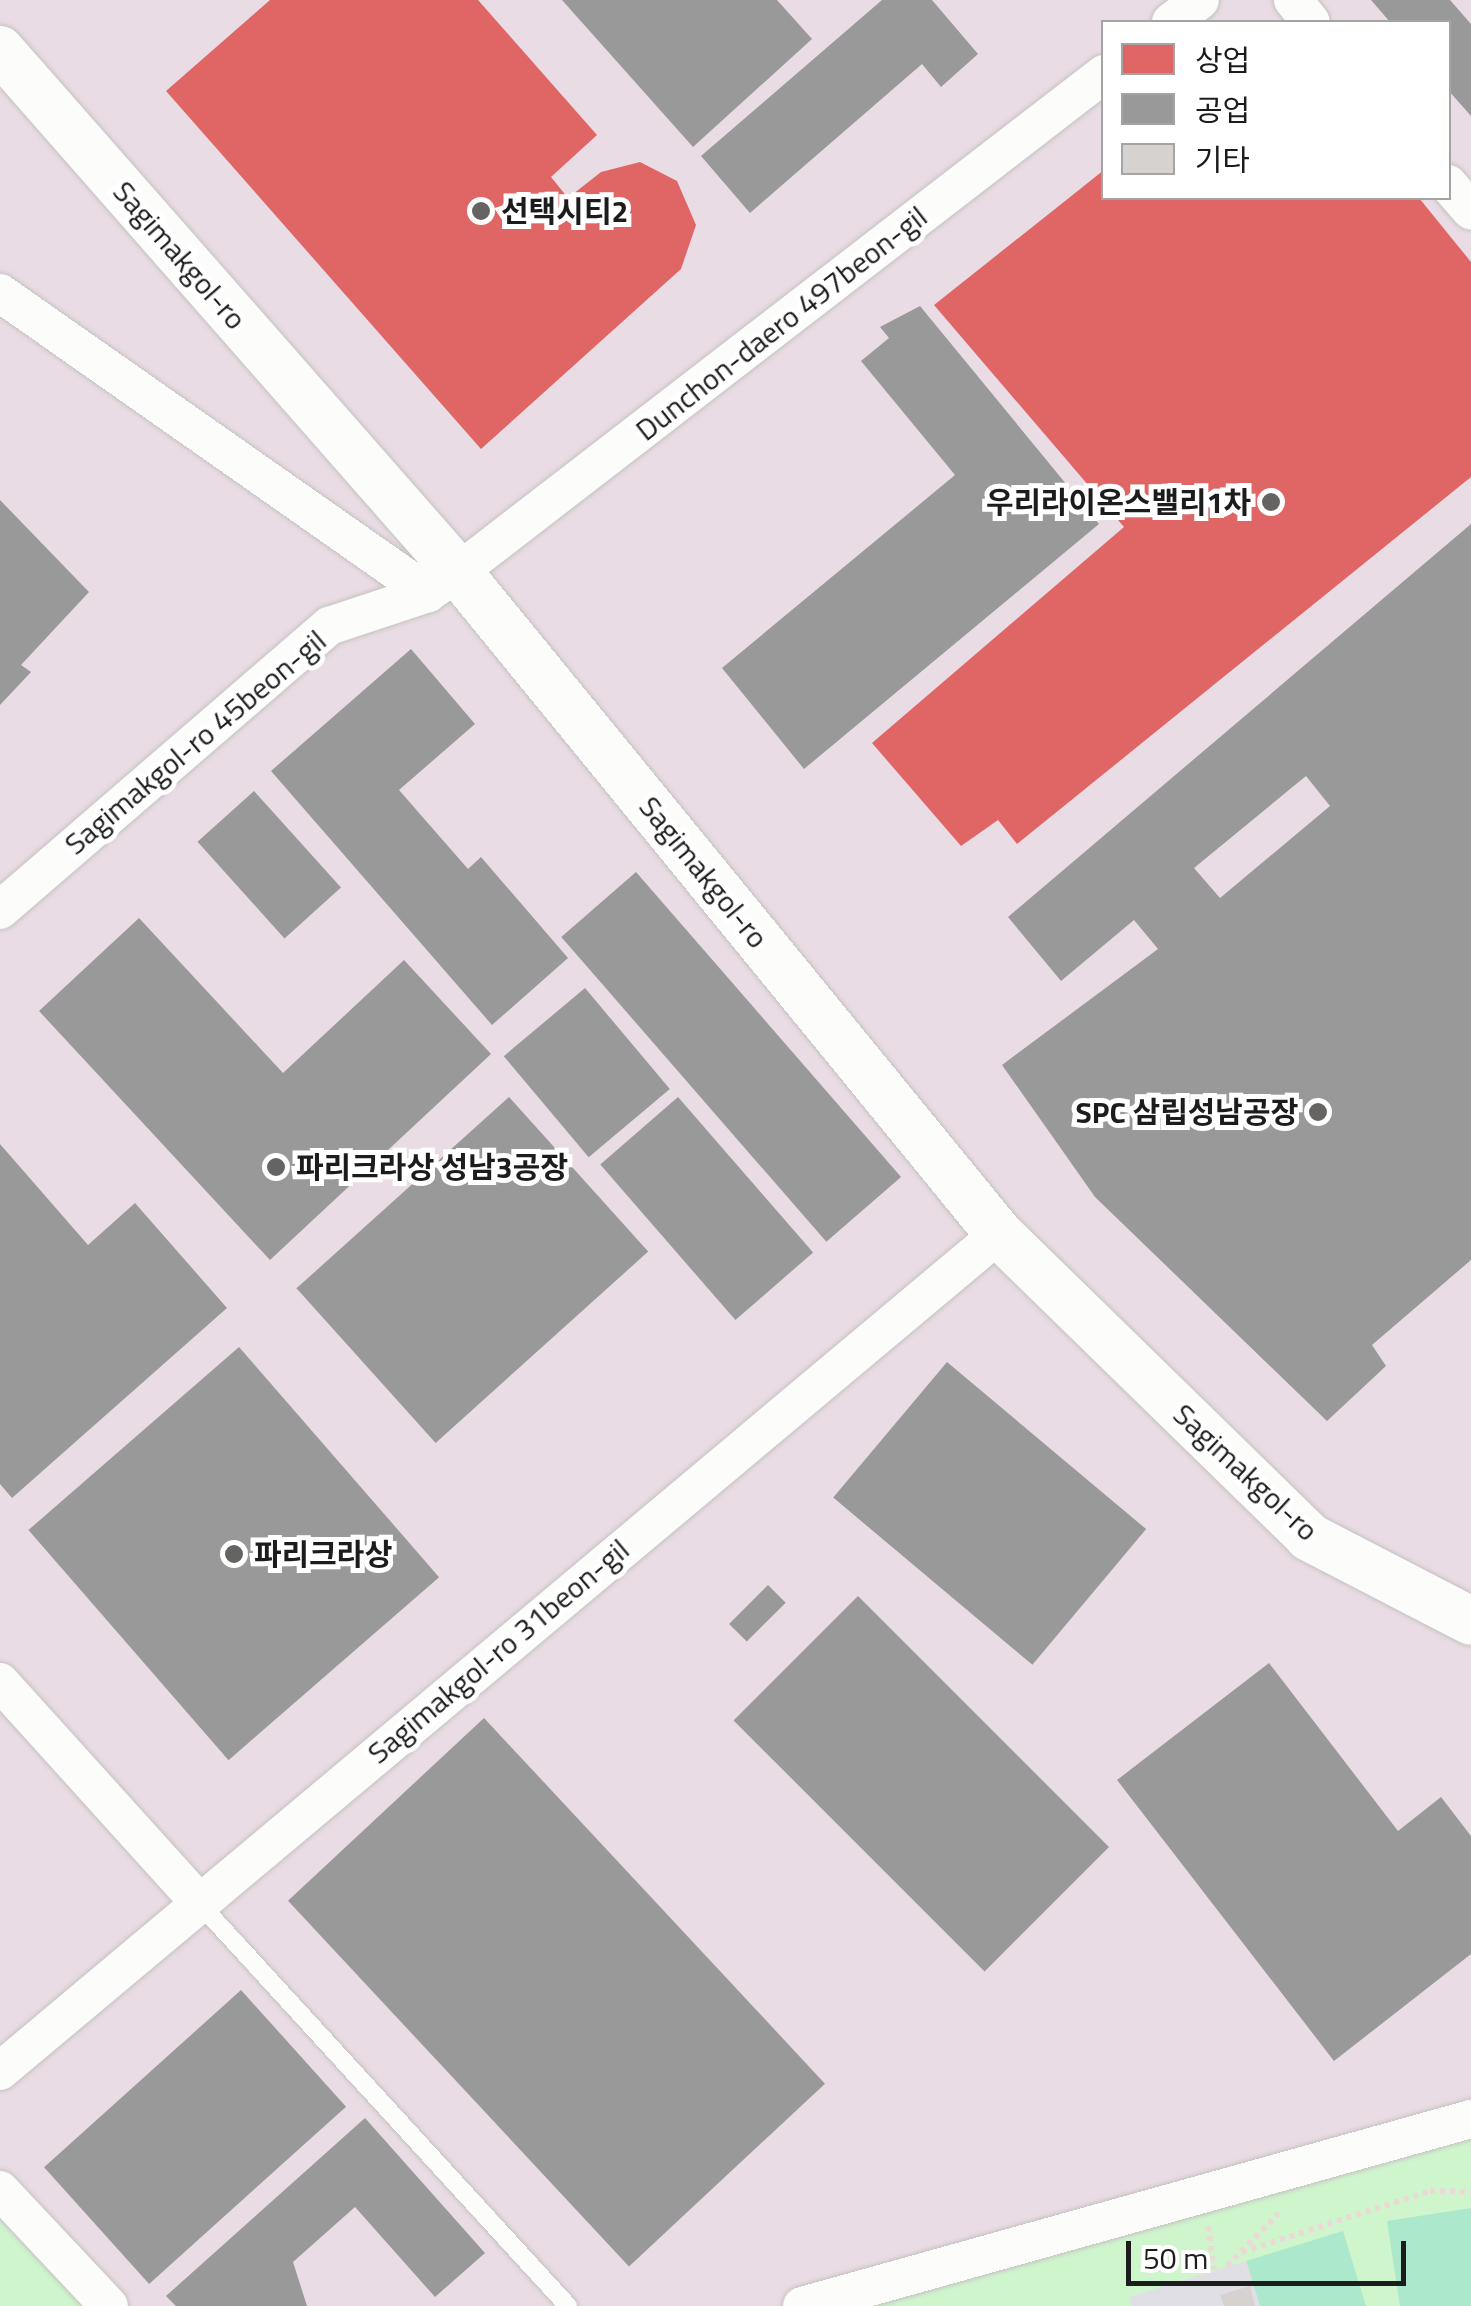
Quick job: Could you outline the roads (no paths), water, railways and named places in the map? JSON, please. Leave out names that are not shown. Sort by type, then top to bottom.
[{"type":"street","points":[[1174,20],[1200,0]]},
{"type":"street","points":[[1293,0],[1309,20]]},
{"type":"street","name":"Sagimakgol-ro","points":[[0,50],[442,582],[999,1234],[1309,1537],[1471,1622]]},
{"type":"street","name":"Dunchon-daero 497beon-gil","points":[[442,582],[1101,76]]},
{"type":"street","points":[[1451,187],[1471,210]]},
{"type":"street","points":[[0,292],[442,582]]},
{"type":"street","name":"Sagimakgol-ro 45beon-gil","points":[[0,910],[329,626],[442,582]]},
{"type":"street","name":"Sagimakgol-ro 31beon-gil","points":[[0,2071],[198,1901],[999,1234]]},
{"type":"street","points":[[0,1682],[198,1901]]},
{"type":"street","points":[[802,2306],[1471,2119]]},
{"type":"street","points":[[0,2190],[109,2306]]},
{"type":"lane","points":[[198,1901],[568,2306]]},
{"type":"place","name":"선택시티2","points":[[481,211]]},
{"type":"place","name":"우리라이온스밸리1차","points":[[1271,502]]},
{"type":"place","name":"SPC 삼립성남공장","points":[[1318,1112]]},
{"type":"place","name":"파리크라상 성남3공장","points":[[276,1167]]},
{"type":"place","name":"파리크라상","points":[[234,1554]]}]
